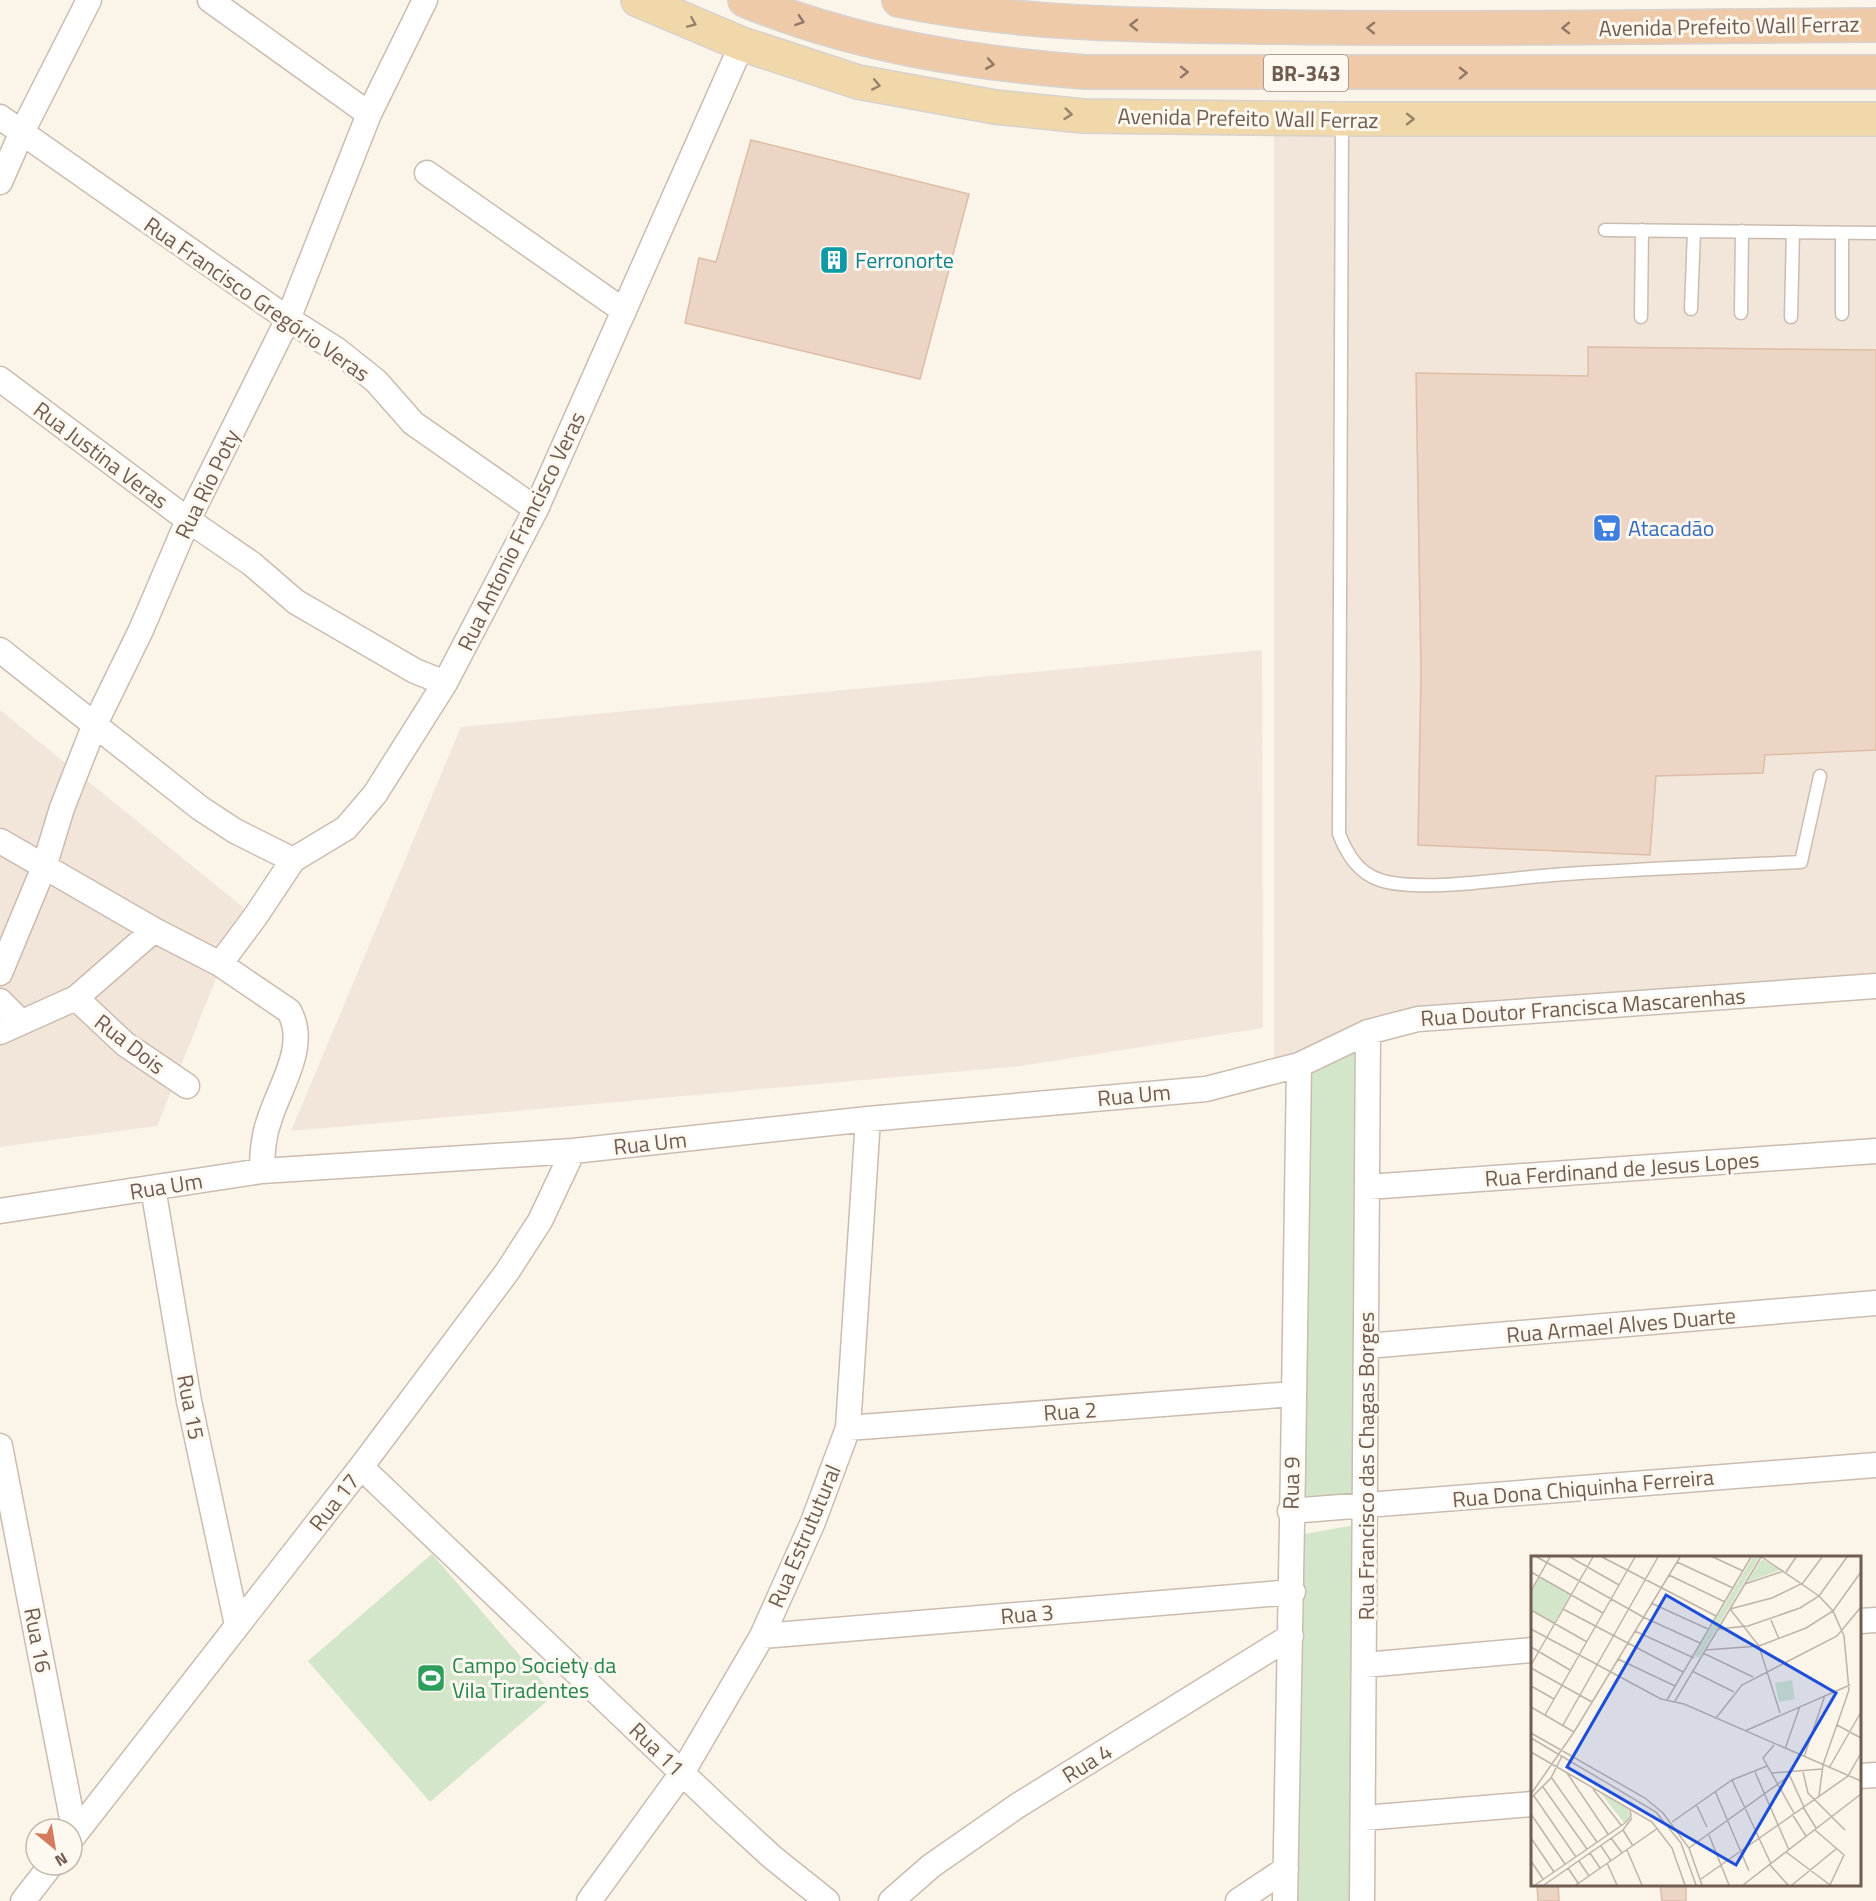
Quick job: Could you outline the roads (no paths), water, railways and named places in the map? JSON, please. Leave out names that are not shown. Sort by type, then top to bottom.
[{"type":"highway","name":"Avenida Prefeito Wall Ferraz","points":[[745,0],[838,33],[921,52],[999,66],[1085,72],[1876,72]]},
{"type":"highway","name":"Avenida Prefeito Wall Ferraz","points":[[899,0],[1004,17],[1086,24],[1420,29],[1876,25]]},
{"type":"main road","name":"Avenida Prefeito Wall Ferraz","points":[[638,0],[742,44],[858,82],[995,107],[1083,116],[1342,119],[1876,119]]},
{"type":"street","points":[[0,182],[21,134],[89,0]]},
{"type":"street","points":[[210,0],[369,114]]},
{"type":"street","name":"Rua Rio Poty","points":[[0,973],[44,867],[55,829],[95,723],[141,630],[188,520],[288,319],[369,114],[426,0]]},
{"type":"street","name":"Rua Antonio Francisco Veras","points":[[220,964],[293,860],[346,828],[375,794],[445,683],[536,509],[742,44]]},
{"type":"street","name":"Rua Francisco Gregório Veras","points":[[0,117],[21,134],[288,319],[337,350],[376,381],[412,423],[536,509]]},
{"type":"street","points":[[427,173],[624,311]]},
{"type":"street","name":"Rua Justina Veras","points":[[0,379],[188,520],[252,564],[296,602],[415,671],[445,683]]},
{"type":"street","points":[[0,650],[200,808],[236,831],[293,860]]},
{"type":"street","points":[[0,841],[154,930],[220,964],[289,1011],[293,1022],[292,1065],[267,1127],[262,1171]]},
{"type":"street","points":[[0,1000],[10,1027],[76,998],[154,930]]},
{"type":"street","name":"Rua Doutor Francisca Mascarenhas","points":[[1299,1065],[1368,1032],[1418,1019],[1876,986]]},
{"type":"street","name":"Rua Dois","points":[[76,998],[124,1044],[187,1086]]},
{"type":"street","name":"Rua Francisco das Chagas Borges","points":[[1362,1901],[1368,1032]]},
{"type":"street","name":"Rua Um","points":[[0,1211],[262,1171],[573,1151],[868,1119],[1206,1089],[1299,1065]]},
{"type":"street","name":"Rua 9","points":[[1285,1901],[1293,1592],[1290,1511],[1299,1065]]},
{"type":"street","name":"Rua Estrututural","points":[[589,1901],[682,1773],[762,1636],[813,1522],[848,1428],[868,1119]]},
{"type":"street","name":"Rua 17","points":[[84,1823],[361,1467],[507,1272],[540,1221],[573,1151]]},
{"type":"street","name":"Rua Ferdinand de Jesus Lopes","points":[[1368,1187],[1876,1151]]},
{"type":"street","name":"Rua 15","points":[[153,1188],[189,1401],[237,1625]]},
{"type":"street","name":"Rua Armael Alves Duarte","points":[[1367,1346],[1876,1303]]},
{"type":"street","name":"Rua 2","points":[[848,1428],[1293,1394]]},
{"type":"street","name":"Rua 16","points":[[0,1446],[70,1817]]},
{"type":"street","name":"Rua Dona Chiquinha Ferreira","points":[[1290,1511],[1876,1465]]},
{"type":"street","name":"Rua 11","points":[[361,1467],[772,1857],[827,1901]]},
{"type":"street","name":"Rua 3","points":[[762,1636],[1293,1592]]},
{"type":"street","points":[[1861,1621],[1876,1620]]},
{"type":"street","name":"Rua 4","points":[[891,1901],[931,1866],[1017,1806],[1291,1636]]},
{"type":"street","points":[[1365,1665],[1531,1650]]},
{"type":"street","points":[[1861,1776],[1876,1774]]},
{"type":"street","points":[[1364,1818],[1531,1804]]},
{"type":"street","points":[[1238,1901],[1286,1869]]},
{"type":"street","points":[[23,1901],[42,1877]]},
{"type":"lane","points":[[1342,119],[1339,834],[1347,854],[1359,868],[1379,880],[1421,885],[1559,874],[1801,862],[1820,776]]},
{"type":"lane","points":[[1605,230],[1876,233]]},
{"type":"lane","points":[[1641,317],[1642,230]]},
{"type":"lane","points":[[1691,309],[1694,231]]},
{"type":"lane","points":[[1741,313],[1742,231]]},
{"type":"lane","points":[[1791,317],[1793,232]]},
{"type":"lane","points":[[1842,233],[1842,314]]},
{"type":"place","name":"Ferronorte","points":[[834,260]]},
{"type":"place","name":"Atacadão","points":[[1607,528]]},
{"type":"place","name":"Campo Society da Vila Tiradentes","points":[[431,1678]]}]
